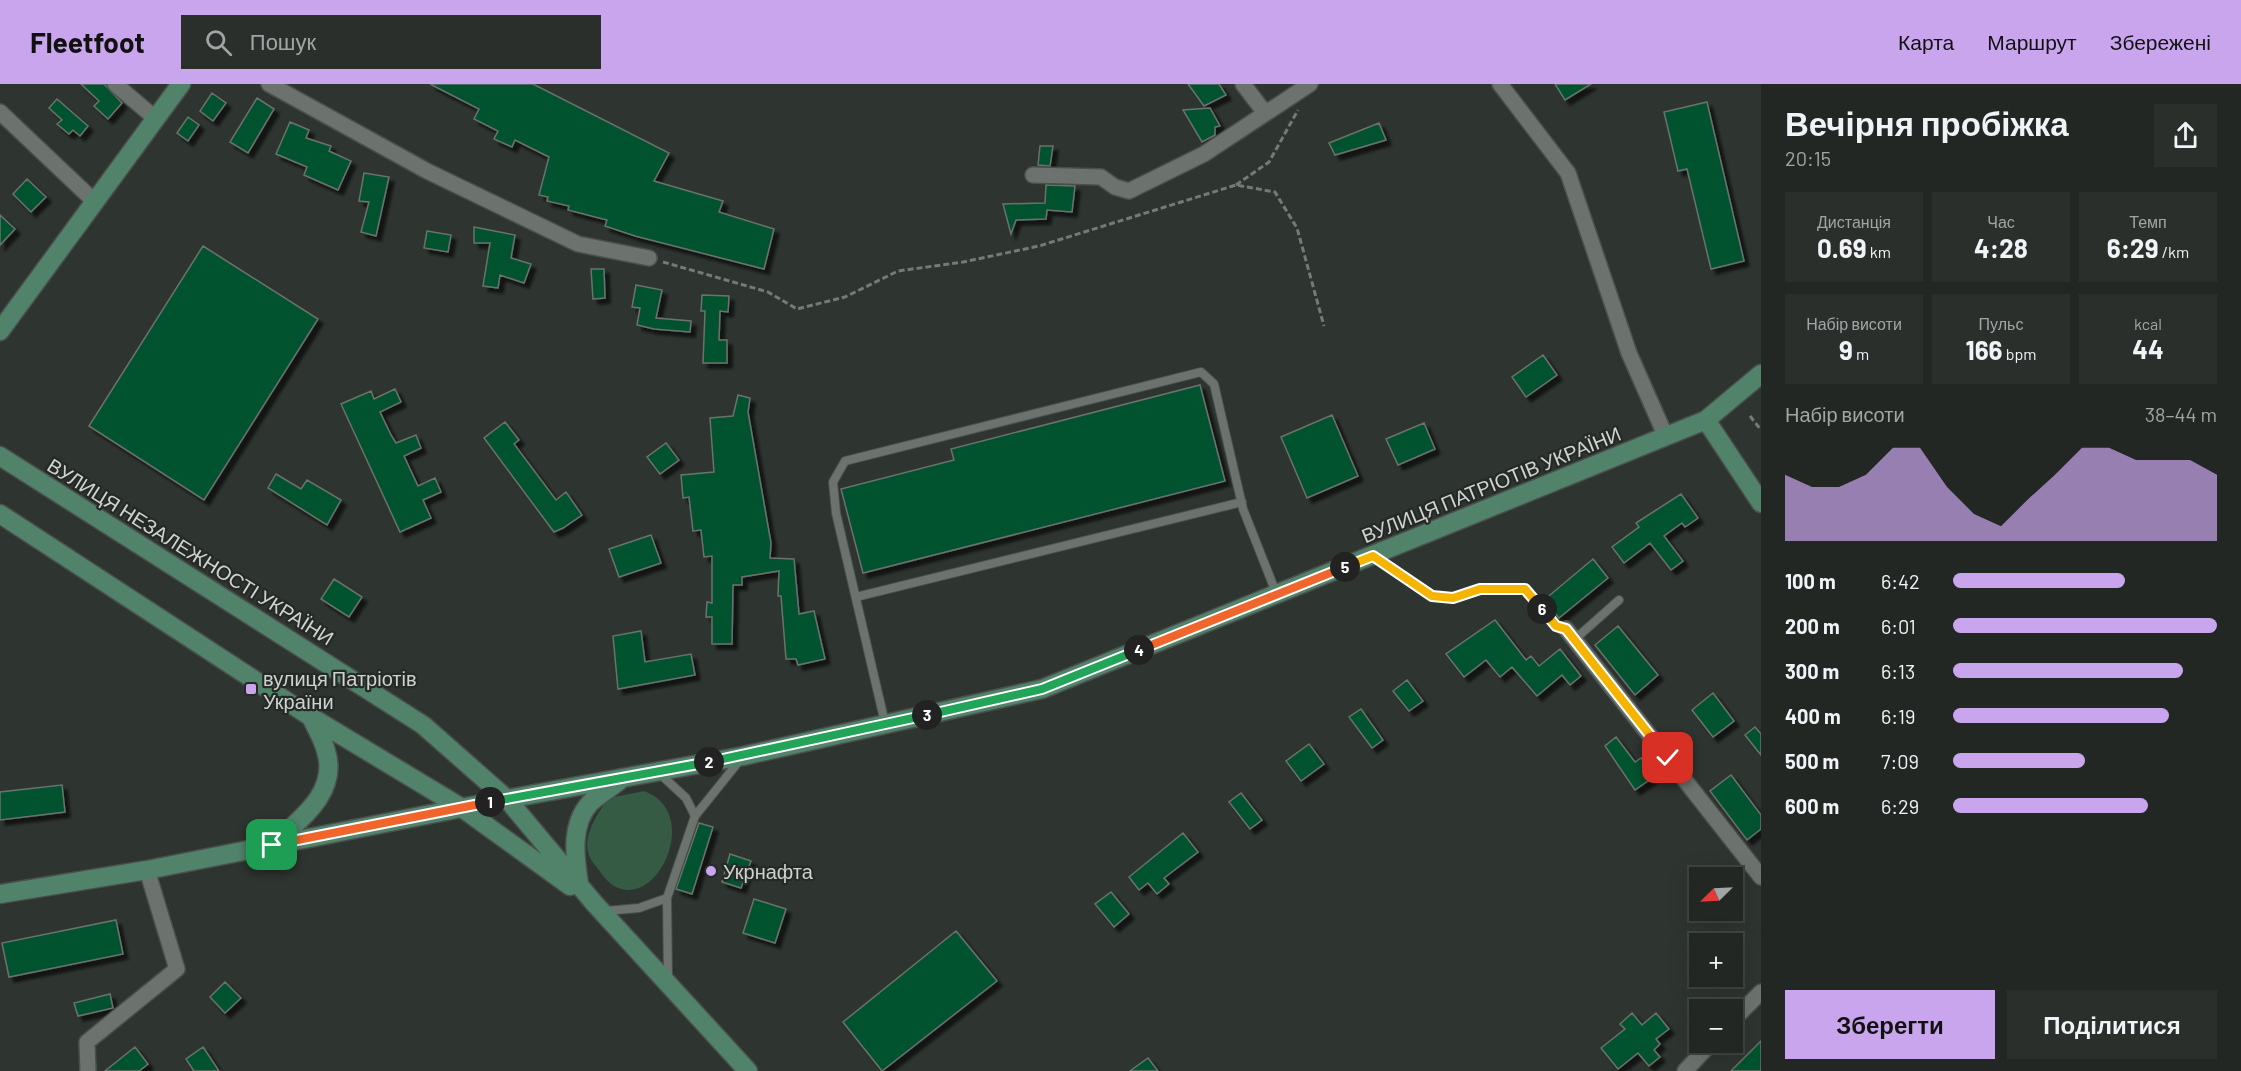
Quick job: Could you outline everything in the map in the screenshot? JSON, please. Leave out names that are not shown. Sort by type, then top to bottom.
[{"type":"main road","points":[[0,331],[182,84]]},
{"type":"main road","name":"ВУЛИЦЯ ПАТРІОТІВ УКРАЇНИ","points":[[0,894],[147,870],[507,799],[743,756],[1042,689],[1706,420],[1761,374]]},
{"type":"main road","points":[[1706,420],[1761,503]]},
{"type":"main road","name":"ВУЛИЦЯ НЕЗАЛЕЖНОСТІ УКРАЇНИ","points":[[0,456],[423,725],[507,799],[579,886],[746,1070]]},
{"type":"main road","name":"ВУЛИЦЯ НЕЗАЛЕЖНОСТІ УКРАЇНИ","points":[[0,514],[311,717],[462,808],[598,907]]},
{"type":"main road","points":[[272,845],[317,804],[328,781],[327,752],[311,717]]},
{"type":"main road","points":[[579,886],[574,854],[579,823],[590,804],[624,777]]},
{"type":"street","points":[[115,84],[156,120]]},
{"type":"street","points":[[269,84],[427,171],[578,244],[650,258]]},
{"type":"street","points":[[1243,84],[1265,113]]},
{"type":"street","points":[[1500,84],[1568,173],[1629,352],[1666,437]]},
{"type":"street","points":[[1033,176],[1101,177],[1115,187],[1129,191],[1204,154],[1309,85]]},
{"type":"street","points":[[0,112],[94,201]]},
{"type":"street","points":[[1570,634],[1761,877]]},
{"type":"street","points":[[88,1071],[87,1042],[177,969],[147,870]]},
{"type":"street","points":[[1743,1010],[1761,992]]},
{"type":"street","points":[[1685,1071],[1702,1053]]},
{"type":"lane","points":[[886,724],[836,513],[833,482],[845,461],[1201,372],[1214,384],[1242,502],[1277,595]]},
{"type":"lane","points":[[856,597],[1242,502]]},
{"type":"lane","points":[[1373,556],[1432,596],[1453,598],[1480,589],[1525,589],[1556,626],[1570,634],[1619,600]]},
{"type":"lane","points":[[668,984],[667,898],[695,816],[743,756]]},
{"type":"lane","points":[[658,772],[686,798],[695,816]]},
{"type":"lane","points":[[598,907],[639,908],[667,898]]},
{"type":"path","points":[[650,258],[768,292],[797,309],[845,297],[898,271],[963,262],[1039,246],[1236,185],[1269,162],[1293,124],[1309,85]]},
{"type":"path","points":[[1236,185],[1275,192],[1297,228],[1324,326]]},
{"type":"path","points":[[1750,416],[1761,430]]},
{"type":"green space","points":[[644,791],[661,802],[670,818],[672,836],[668,855],[659,871],[647,884],[632,890],[616,887],[604,877],[589,856],[587,847],[590,830],[609,798]]},
{"type":"building","points":[[81,84],[104,84],[122,103],[108,119],[94,106],[99,101]]},
{"type":"building","points":[[430,84],[533,84],[669,153],[654,181],[723,201],[719,212],[774,229],[764,269],[635,236],[605,226],[607,220],[568,210],[569,206],[547,201],[548,197],[539,195],[549,157],[515,140],[512,147],[494,139],[498,131],[474,119],[479,109]]},
{"type":"building","points":[[1188,84],[1219,84],[1226,95],[1204,106]]},
{"type":"building","points":[[1555,84],[1591,84],[1565,100]]},
{"type":"building","points":[[212,93],[226,103],[213,121],[200,111]]},
{"type":"building","points":[[257,98],[274,109],[248,153],[230,142]]},
{"type":"building","points":[[57,99],[88,126],[80,136],[73,130],[69,134],[57,124],[62,120],[49,108]]},
{"type":"building","points":[[1707,102],[1744,261],[1711,269],[1687,169],[1678,171],[1664,112]]},
{"type":"building","points":[[1210,108],[1220,126],[1215,127],[1215,135],[1202,142],[1183,110]]},
{"type":"building","points":[[188,117],[199,125],[188,141],[177,133]]},
{"type":"building","points":[[290,122],[309,130],[306,138],[331,146],[329,151],[351,161],[338,190],[304,175],[307,167],[276,154]]},
{"type":"building","points":[[1379,123],[1386,140],[1335,155],[1329,143]]},
{"type":"building","points":[[1040,146],[1053,146],[1050,166],[1038,165]]},
{"type":"building","points":[[364,173],[389,177],[376,236],[361,232],[369,202],[359,201]]},
{"type":"building","points":[[27,179],[46,197],[31,212],[13,194]]},
{"type":"building","points":[[1046,185],[1075,186],[1072,212],[1047,210],[1046,219],[1016,220],[1011,234],[1003,204],[1045,203]]},
{"type":"building","points":[[0,215],[15,229],[0,245]]},
{"type":"building","points":[[474,227],[515,235],[511,258],[531,264],[524,283],[500,275],[498,288],[483,286],[490,243],[474,243]]},
{"type":"building","points":[[427,231],[451,235],[448,252],[424,248]]},
{"type":"building","points":[[203,246],[318,319],[204,500],[89,426]]},
{"type":"building","points":[[591,269],[604,269],[605,298],[593,299]]},
{"type":"building","points":[[636,285],[662,290],[656,318],[691,321],[690,332],[637,325],[640,308],[632,307]]},
{"type":"building","points":[[702,295],[729,296],[728,312],[720,311],[719,340],[727,340],[727,363],[703,363],[705,311],[701,311]]},
{"type":"building","points":[[1543,355],[1557,375],[1526,397],[1512,377]]},
{"type":"building","points":[[1200,385],[1225,481],[863,573],[841,489],[954,460],[951,449]]},
{"type":"building","points":[[395,389],[401,402],[380,412],[396,443],[416,435],[421,448],[404,456],[418,486],[435,478],[441,492],[423,500],[431,518],[400,532],[341,404],[371,391],[374,399]]},
{"type":"building","points":[[738,395],[750,398],[748,412],[771,543],[770,558],[794,559],[799,614],[814,611],[825,659],[798,665],[796,659],[786,659],[781,596],[778,596],[779,571],[742,577],[742,585],[733,585],[732,644],[712,644],[712,617],[706,617],[707,602],[712,603],[712,556],[704,557],[701,530],[693,531],[689,497],[683,498],[681,475],[714,472],[710,418],[733,416]]},
{"type":"building","points":[[1332,415],[1358,476],[1307,498],[1281,437]]},
{"type":"building","points":[[505,422],[519,440],[514,444],[556,500],[566,492],[582,515],[563,528],[554,532],[484,438]]},
{"type":"building","points":[[1424,423],[1435,449],[1398,465],[1386,439]]},
{"type":"building","points":[[666,443],[679,460],[660,474],[647,457]]},
{"type":"building","points":[[276,474],[301,489],[307,480],[341,500],[327,525],[268,488]]},
{"type":"building","points":[[1681,494],[1698,518],[1685,527],[1682,523],[1664,536],[1683,561],[1671,570],[1650,543],[1624,563],[1612,547],[1639,527],[1636,523]]},
{"type":"building","points":[[651,535],[661,563],[619,577],[609,549]]},
{"type":"building","points":[[1593,559],[1608,578],[1559,618],[1544,600]]},
{"type":"building","points":[[334,579],[362,597],[349,617],[321,599]]},
{"type":"building","points":[[1495,620],[1526,660],[1531,656],[1539,666],[1560,649],[1581,676],[1570,685],[1562,675],[1537,696],[1512,667],[1500,677],[1486,660],[1464,677],[1446,654]]},
{"type":"building","points":[[1618,626],[1658,675],[1635,695],[1595,645]]},
{"type":"building","points":[[641,631],[645,662],[691,654],[695,675],[618,689],[613,636]]},
{"type":"building","points":[[1407,680],[1423,701],[1409,711],[1393,691]]},
{"type":"building","points":[[1713,693],[1734,721],[1713,737],[1692,710]]},
{"type":"building","points":[[1361,709],[1383,740],[1372,748],[1349,717]]},
{"type":"building","points":[[1755,727],[1761,734],[1761,755],[1745,735]]},
{"type":"building","points":[[1616,737],[1635,762],[1641,758],[1655,776],[1635,790],[1605,746]]},
{"type":"building","points":[[1309,744],[1324,764],[1301,781],[1286,761]]},
{"type":"building","points":[[1731,775],[1761,815],[1761,829],[1747,840],[1710,791]]},
{"type":"building","points":[[62,785],[65,812],[0,820],[0,792]]},
{"type":"building","points":[[1241,793],[1262,820],[1250,829],[1229,802]]},
{"type":"building","points":[[699,823],[713,827],[692,894],[676,889]]},
{"type":"building","points":[[1183,833],[1198,852],[1164,878],[1169,884],[1157,894],[1148,883],[1139,890],[1129,877]]},
{"type":"building","points":[[730,854],[751,861],[741,888],[722,882]]},
{"type":"building","points":[[1111,892],[1129,914],[1114,927],[1095,904]]},
{"type":"building","points":[[754,899],[786,909],[775,943],[743,933]]},
{"type":"building","points":[[116,920],[123,954],[9,977],[2,943]]},
{"type":"building","points":[[956,931],[997,981],[882,1071],[843,1022]]},
{"type":"building","points":[[225,982],[241,998],[225,1013],[210,997]]},
{"type":"building","points":[[110,994],[113,1008],[78,1016],[74,1003]]},
{"type":"building","points":[[1632,1013],[1642,1025],[1656,1013],[1669,1029],[1656,1039],[1660,1044],[1654,1050],[1660,1057],[1649,1066],[1638,1053],[1618,1069],[1601,1048],[1625,1029],[1620,1024]]},
{"type":"building","points":[[1761,1041],[1761,1071],[1731,1071]]},
{"type":"building","points":[[135,1047],[148,1064],[139,1071],[105,1071]]},
{"type":"building","points":[[203,1047],[219,1071],[194,1071],[186,1059]]},
{"type":"building","points":[[1148,1058],[1158,1071],[1130,1071]]},
{"type":"place","name":"вулиця Патріотів України","points":[[251,689]]},
{"type":"place","name":"Укрнафта","points":[[711,871]]},
{"type":"route","points":[[272,845],[743,756],[1042,689],[1373,556],[1432,596],[1453,598],[1480,589],[1525,589],[1556,626],[1566,629],[1668,758]]}]
